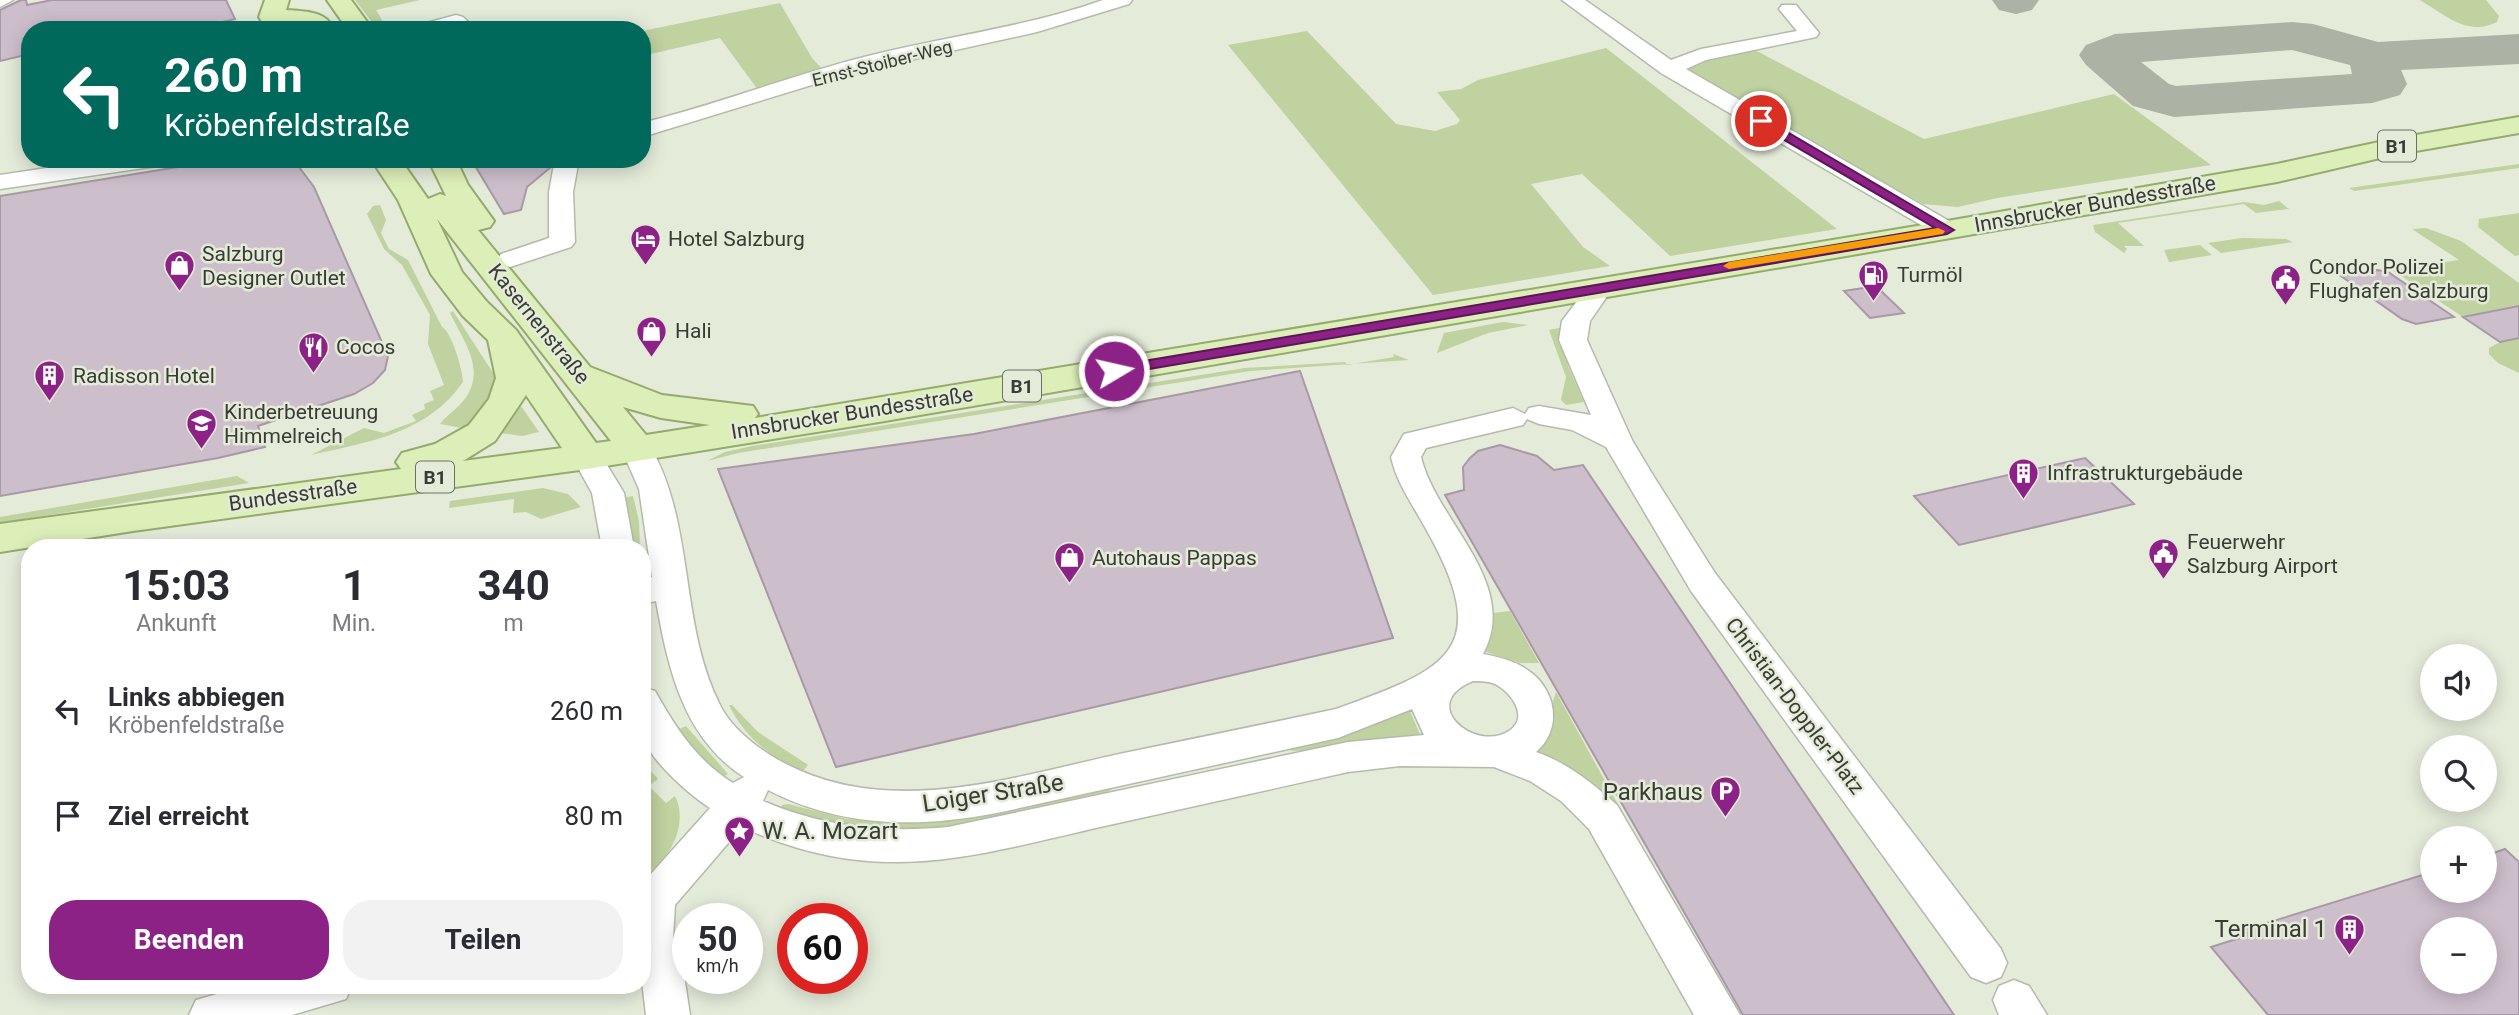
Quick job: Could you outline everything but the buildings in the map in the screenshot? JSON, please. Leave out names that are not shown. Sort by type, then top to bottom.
[{"type":"main road","points":[[276,0],[271,17],[329,14]]},
{"type":"main road","name":"Innsbrucker Bundesstraße","points":[[587,457],[1599,292],[2277,173],[2393,147],[2519,125]]},
{"type":"main road","name":"Innsbrucker Bundesstraße","points":[[2277,173],[2415,158],[2519,140]]},
{"type":"main road","points":[[282,497],[362,473],[433,458],[474,440],[488,426],[511,388],[513,378],[504,337],[453,282],[413,200],[391,168]]},
{"type":"main road","name":"Kasernenstraße","points":[[431,168],[440,203],[456,243],[504,337],[587,457]]},
{"type":"main road","points":[[435,168],[454,186],[510,259],[548,336]]},
{"type":"main road","name":"Kasernenstraße","points":[[440,203],[636,448]]},
{"type":"main road","points":[[577,372],[625,397],[684,412],[710,414],[879,410]]},
{"type":"main road","name":"Bundesstraße","points":[[0,538],[587,457]]},
{"type":"street","name":"Ernst-Stoiber-Weg","points":[[651,128],[871,62],[1081,16],[1122,0]]},
{"type":"street","points":[[1572,0],[1669,68],[1947,230]]},
{"type":"street","points":[[1669,68],[1701,55],[1809,33],[1789,9]]},
{"type":"street","points":[[0,182],[96,168]]},
{"type":"street","points":[[510,259],[562,242],[561,192],[565,168]]},
{"type":"street","name":"Christian-Doppler-Platz","points":[[1599,292],[1576,321],[1573,340],[1617,440],[1703,582],[1986,963]]},
{"type":"street","points":[[1617,440],[1579,421],[1526,416],[1416,441],[1406,457],[1410,475],[1468,581],[1476,607],[1477,627],[1470,648],[1432,692],[1431,715],[1446,737],[1543,770],[1574,790],[1603,817],[1718,1015]]},
{"type":"street","name":"Loiger Straße","points":[[636,448],[655,481],[656,583],[703,710],[721,736],[766,772],[807,793],[860,805],[912,806],[974,801],[1234,764],[1400,751],[1485,751]]},
{"type":"street","points":[[587,457],[608,493],[616,539]]},
{"type":"street","points":[[1445,677],[1471,667],[1498,670],[1521,683],[1530,692],[1537,713],[1530,735],[1510,749],[1485,751]]},
{"type":"street","name":"Loiger Straße","points":[[651,718],[675,753],[712,790],[735,806],[804,835],[895,847],[968,840],[1113,808],[1259,755],[1261,739],[1366,714],[1445,677]]},
{"type":"street","points":[[651,899],[766,772]]},
{"type":"street","points":[[651,926],[652,938],[661,962],[668,1015]]},
{"type":"street","points":[[211,1015],[295,994]]},
{"type":"green space","points":[[355,0],[420,0],[376,10],[383,21],[371,21]]},
{"type":"green space","points":[[2420,0],[2486,0],[2499,16],[2497,22],[2486,26],[2466,26]]},
{"type":"green space","points":[[780,3],[812,58],[825,72],[761,94],[720,38],[651,54],[651,29]]},
{"type":"green space","points":[[1307,31],[1396,124],[1435,131],[1457,124],[1460,120],[1437,92],[1461,89],[1478,80],[1606,48],[1837,229],[1670,256],[1582,174],[1531,184],[1583,247],[1610,266],[1433,295],[1228,45]]},
{"type":"green space","points":[[1753,49],[1924,139],[2114,94],[2211,165],[1997,198],[1958,207],[1923,204],[1708,85],[1686,68],[1693,62]]},
{"type":"green space","points":[[2519,164],[2519,168],[2354,191],[2349,188]]},
{"type":"green space","points":[[2279,201],[2289,209],[2256,213],[2244,204],[2118,223],[2144,246],[2124,246],[2127,249],[2124,253],[2095,232],[2093,225],[2244,202],[2264,205]]},
{"type":"green space","points":[[380,205],[386,220],[381,233],[389,249],[408,260],[453,343],[463,382],[433,413],[415,424],[375,440],[311,455],[364,428],[384,433],[416,421],[412,415],[425,409],[424,404],[434,400],[430,391],[444,385],[428,344],[430,315],[402,265],[384,249],[367,214],[373,206]]},
{"type":"green space","points":[[2519,213],[2519,255],[2515,256],[2478,227],[2479,219]]},
{"type":"green space","points":[[2426,228],[2461,241],[2519,283],[2519,306],[2463,317],[2392,270],[2459,260],[2412,229]]},
{"type":"green space","points":[[2242,238],[2286,239],[2293,242],[2221,253],[2208,243]]},
{"type":"green space","points":[[2200,245],[2212,255],[2169,262],[2164,250]]},
{"type":"green space","points":[[453,311],[499,386],[473,430],[440,424],[464,400],[471,389],[473,378],[471,356],[450,313]]},
{"type":"green space","points":[[1503,322],[1528,325],[1488,333],[1437,353],[1444,333]]},
{"type":"green space","points":[[1564,327],[1568,366],[1584,402],[1566,405],[1561,400],[1566,377],[1549,330]]},
{"type":"green space","points":[[2519,338],[2519,373],[2498,363],[2489,354],[2489,348],[2500,342]]},
{"type":"green space","points":[[1393,354],[1409,360],[1354,364],[1394,357]]},
{"type":"green space","points":[[1347,364],[1250,371],[738,453],[707,461],[725,452],[752,446],[1245,368]]},
{"type":"green space","points":[[519,403],[539,432],[522,436],[493,432]]},
{"type":"green space","points":[[237,476],[249,483],[0,523],[0,517]]},
{"type":"green space","points":[[543,488],[568,494],[581,507],[541,519],[526,512],[513,513],[514,499],[449,508],[450,501]]},
{"type":"green space","points":[[633,496],[640,539],[630,539],[623,498]]},
{"type":"green space","points":[[1510,611],[1539,663],[1520,663],[1483,651],[1491,634],[1493,613]]},
{"type":"green space","points":[[1556,692],[1685,926],[1535,752],[1550,731],[1552,704]]},
{"type":"green space","points":[[729,705],[758,732],[808,765],[802,772],[769,753],[742,727]]},
{"type":"green space","points":[[1409,709],[1420,734],[1330,748],[1289,750],[1359,729]]},
{"type":"green space","points":[[686,726],[728,774],[723,777],[698,757],[677,730]]},
{"type":"green space","points":[[651,771],[658,779],[651,784]]},
{"type":"green space","points":[[651,788],[666,803],[675,796],[680,818],[674,841],[661,862],[652,870]]},
{"type":"green space","points":[[1114,788],[1106,793],[1076,802],[916,830],[851,827],[780,811],[782,805],[788,804],[847,819],[881,821]]},
{"type":"taxiway","points":[[2391,57],[2375,63],[2375,71],[2382,84],[2372,88],[2174,102],[2151,95],[2103,55],[2115,49],[2292,36],[2313,38],[2376,57],[2519,49]]},
{"type":"slow traffic","points":[[1729,266],[1938,231]]},
{"type":"place","name":"Hotel Salzburg","points":[[645,266]]},
{"type":"place","name":"Salzburg Designer Outlet","points":[[179,293]]},
{"type":"place","name":"Turmöl","points":[[1874,302]]},
{"type":"place","name":"Condor Polizei Flughafen Salzburg","points":[[2286,306]]},
{"type":"place","name":"Hali","points":[[652,358]]},
{"type":"place","name":"Cocos","points":[[313,374]]},
{"type":"place","name":"Radisson Hotel","points":[[50,403]]},
{"type":"place","name":"Kinderbetreuung Himmelreich","points":[[201,451]]},
{"type":"place","name":"Infrastrukturgebäude","points":[[2024,500]]},
{"type":"place","name":"Feuerwehr Salzburg Airport","points":[[2164,581]]},
{"type":"place","name":"Autohaus Pappas","points":[[1069,585]]},
{"type":"place","name":"Parkhaus","points":[[1726,819]]},
{"type":"place","name":"W. A. Mozart","points":[[739,858]]},
{"type":"place","name":"Terminal 1","points":[[2350,956]]},
{"type":"route","points":[[1114,371],[1947,230],[1761,121]]}]
